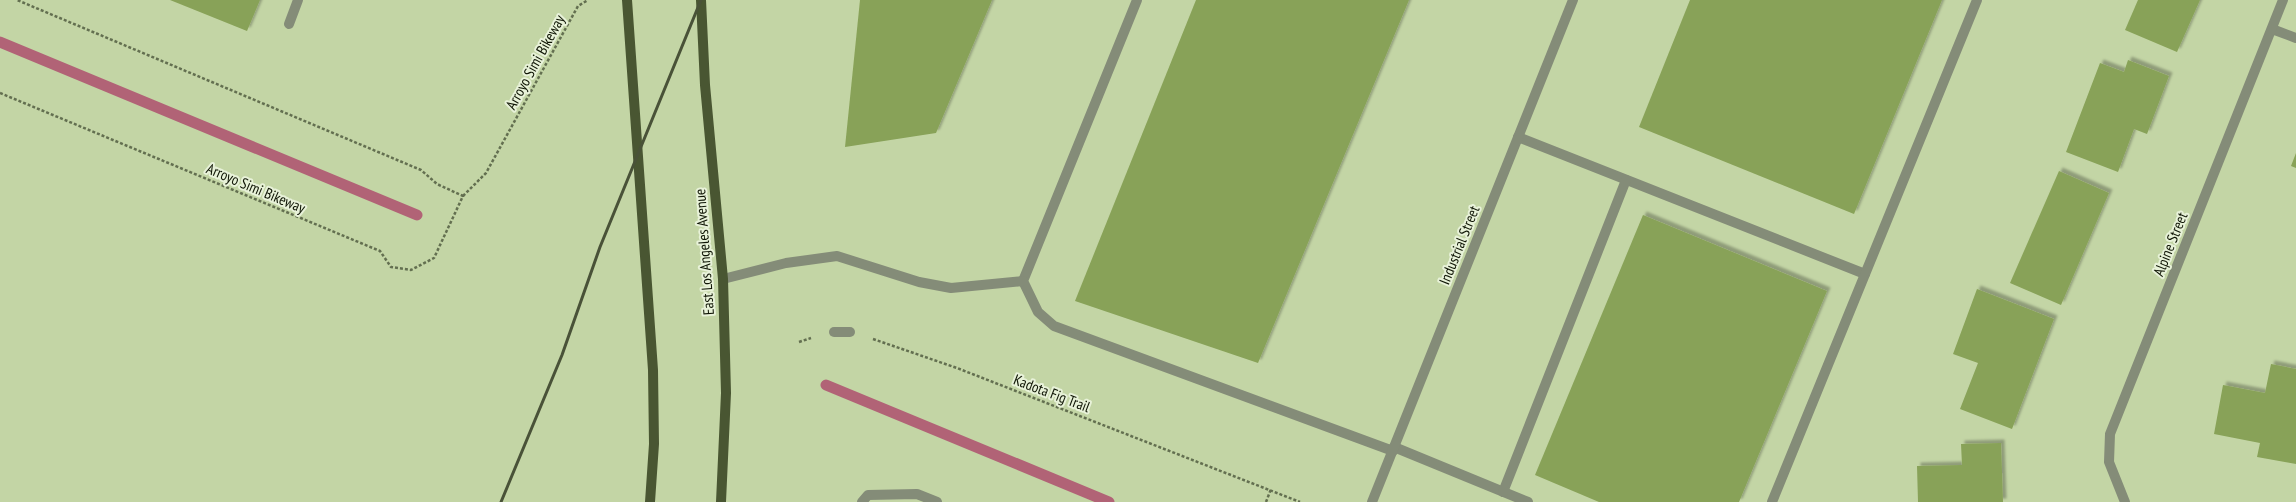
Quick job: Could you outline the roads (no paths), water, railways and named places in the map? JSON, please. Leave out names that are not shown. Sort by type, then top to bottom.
[{"type":"main road","points":[[627,0],[652,370],[654,444],[650,502]]},
{"type":"main road","name":"East Los Angeles Avenue","points":[[701,0],[705,85],[723,280],[726,393],[721,502]]},
{"type":"street","points":[[289,24],[298,0]]},
{"type":"street","points":[[1137,0],[1022,281],[1038,312],[1054,326],[1393,449],[1528,502]]},
{"type":"street","name":"Industrial Street","points":[[1372,502],[1573,0]]},
{"type":"street","points":[[1772,502],[1977,0]]},
{"type":"street","name":"Alpine Street","points":[[2125,502],[2109,462],[2110,434],[2284,0]]},
{"type":"street","points":[[2272,29],[2296,38]]},
{"type":"street","points":[[1518,137],[1865,274]]},
{"type":"street","points":[[1502,492],[1626,180]]},
{"type":"street","points":[[723,280],[786,263],[836,256],[919,282],[951,288],[1022,281]]},
{"type":"street","points":[[834,332],[850,332]]},
{"type":"street","points":[[862,502],[868,495],[917,494],[937,502]]},
{"type":"waterway","points":[[0,42],[417,215]]},
{"type":"waterway","points":[[826,385],[1109,502]]},
{"type":"railway","points":[[501,502],[562,355],[600,247],[701,0]]}]
